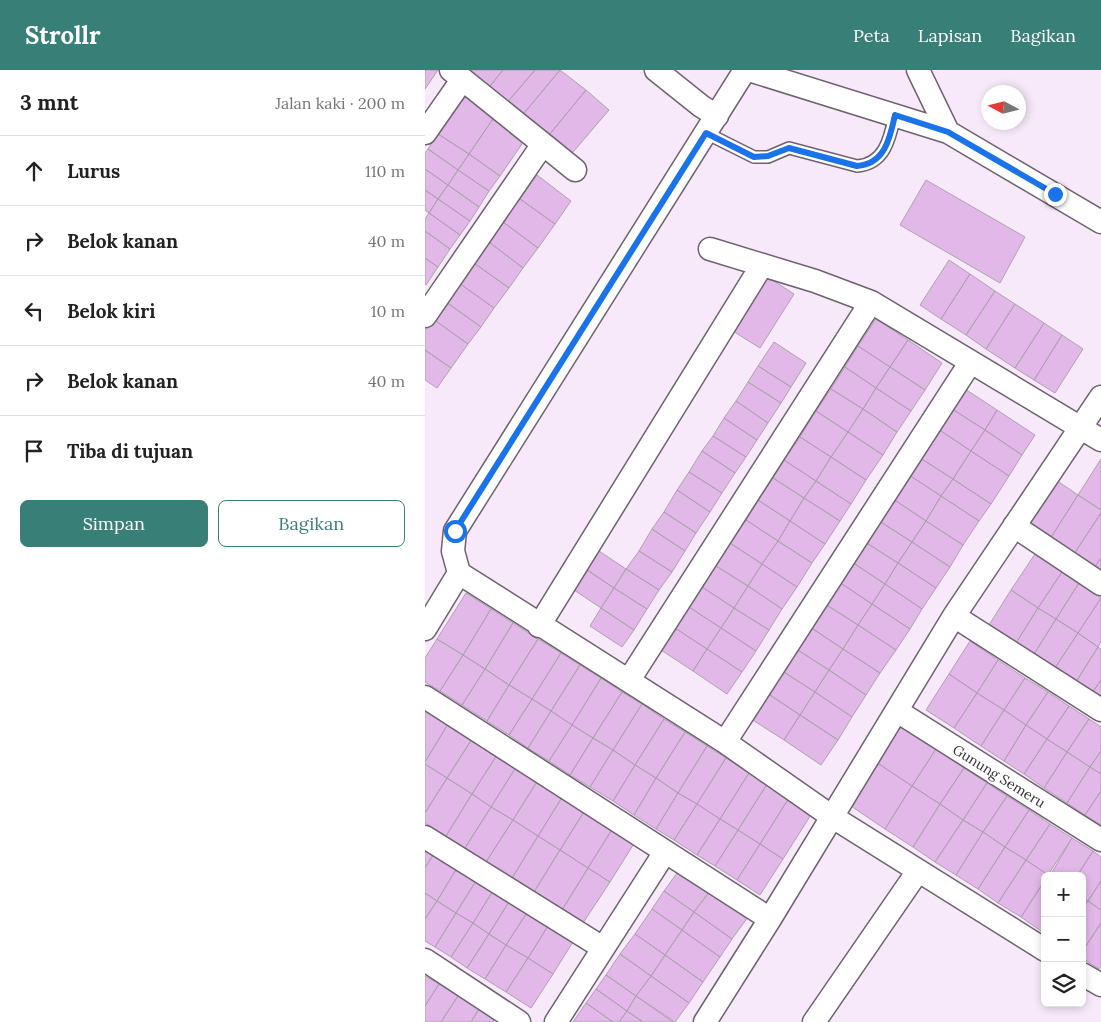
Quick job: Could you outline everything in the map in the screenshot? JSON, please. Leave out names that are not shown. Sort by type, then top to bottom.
[{"type":"street","points":[[656,70],[701,106],[712,125]]},
{"type":"street","points":[[1041,948],[831,816],[725,742],[629,680],[539,626],[459,573],[453,551],[455,531],[747,70],[948,132],[1101,222]]},
{"type":"street","points":[[918,70],[948,132]]},
{"type":"street","points":[[425,133],[456,75],[575,170]]},
{"type":"street","points":[[425,316],[543,144]]},
{"type":"street","points":[[710,249],[871,302],[1101,440]]},
{"type":"street","points":[[539,626],[762,265]]},
{"type":"street","points":[[629,680],[871,302]]},
{"type":"street","points":[[725,742],[970,363]]},
{"type":"street","points":[[705,1022],[770,919],[954,616],[1101,397]]},
{"type":"street","points":[[1013,526],[1101,584]]},
{"type":"street","points":[[425,629],[459,573]]},
{"type":"street","points":[[954,616],[1101,710]]},
{"type":"street","points":[[425,697],[770,919]]},
{"type":"street","name":"Gunung Semeru","points":[[897,711],[1101,840]]},
{"type":"street","points":[[425,837],[603,948]]},
{"type":"street","points":[[556,1022],[665,852]]},
{"type":"street","points":[[814,1022],[918,871]]},
{"type":"street","points":[[425,960],[519,1022]]},
{"type":"street","points":[[1086,977],[1101,986]]},
{"type":"lane","points":[[712,125],[754,157],[768,156],[789,148],[857,166],[867,165],[874,161],[887,146],[895,115]]},
{"type":"building","points":[[425,70],[438,70],[425,89]]},
{"type":"building","points":[[471,70],[503,70],[487,90],[468,73]]},
{"type":"building","points":[[503,70],[535,70],[505,105],[487,90]]},
{"type":"building","points":[[535,70],[560,70],[520,118],[505,105]]},
{"type":"building","points":[[560,70],[586,90],[545,140],[520,118]]},
{"type":"building","points":[[586,90],[609,110],[568,158],[545,140]]},
{"type":"building","points":[[464,96],[495,116],[469,154],[438,134]]},
{"type":"building","points":[[495,116],[526,138],[500,176],[469,154]]},
{"type":"building","points":[[438,134],[469,154],[458,170],[428,149]]},
{"type":"building","points":[[428,149],[458,170],[448,185],[425,169],[425,153]]},
{"type":"building","points":[[469,154],[500,176],[489,191],[458,170]]},
{"type":"building","points":[[425,169],[448,185],[438,199],[425,190]]},
{"type":"building","points":[[458,170],[489,191],[479,207],[448,185]]},
{"type":"building","points":[[537,175],[571,201],[555,224],[520,199]]},
{"type":"building","points":[[926,180],[1025,237],[1000,283],[900,225]]},
{"type":"building","points":[[448,185],[479,207],[470,221],[438,199]]},
{"type":"building","points":[[425,190],[438,199],[429,213],[425,210]]},
{"type":"building","points":[[438,199],[470,221],[460,235],[429,213]]},
{"type":"building","points":[[520,199],[555,224],[538,248],[503,222]]},
{"type":"building","points":[[429,213],[460,235],[450,249],[425,231],[425,219]]},
{"type":"building","points":[[503,222],[538,248],[523,268],[489,242]]},
{"type":"building","points":[[425,231],[450,249],[438,267],[425,258]]},
{"type":"building","points":[[489,242],[523,268],[509,288],[474,263]]},
{"type":"building","points":[[425,258],[438,267],[426,285],[425,284]]},
{"type":"building","points":[[949,260],[970,274],[941,319],[920,305]]},
{"type":"building","points":[[474,263],[509,288],[494,308],[459,283]]},
{"type":"building","points":[[763,274],[794,294],[760,348],[728,328]]},
{"type":"building","points":[[970,274],[995,291],[966,335],[941,319]]},
{"type":"building","points":[[459,283],[494,308],[481,327],[446,302]]},
{"type":"building","points":[[995,291],[1015,304],[986,349],[966,335]]},
{"type":"building","points":[[446,302],[481,327],[468,344],[433,319]]},
{"type":"building","points":[[1015,304],[1044,323],[1015,368],[986,349]]},
{"type":"building","points":[[433,319],[468,344],[451,368],[425,350],[425,331]]},
{"type":"building","points":[[876,319],[908,340],[890,367],[858,346]]},
{"type":"building","points":[[1044,323],[1062,335],[1034,380],[1015,368]]},
{"type":"building","points":[[1062,335],[1083,349],[1055,393],[1034,380]]},
{"type":"building","points":[[908,340],[942,363],[925,390],[890,367]]},
{"type":"building","points":[[774,342],[806,363],[791,387],[758,366]]},
{"type":"building","points":[[858,346],[890,367],[876,388],[845,367]]},
{"type":"building","points":[[425,350],[451,368],[437,388],[425,380]]},
{"type":"building","points":[[758,366],[791,387],[781,403],[748,382]]},
{"type":"building","points":[[845,367],[876,388],[863,409],[831,389]]},
{"type":"building","points":[[890,367],[925,390],[911,411],[876,388]]},
{"type":"building","points":[[748,382],[781,403],[768,423],[736,401]]},
{"type":"building","points":[[962,387],[997,410],[985,430],[949,407]]},
{"type":"building","points":[[876,388],[911,411],[897,432],[863,409]]},
{"type":"building","points":[[831,389],[863,409],[848,432],[816,411]]},
{"type":"building","points":[[736,401],[768,423],[757,440],[724,418]]},
{"type":"building","points":[[949,407],[985,430],[971,451],[935,427]]},
{"type":"building","points":[[863,409],[897,432],[883,455],[848,432]]},
{"type":"building","points":[[997,410],[1035,435],[1022,455],[985,430]]},
{"type":"building","points":[[816,411],[848,432],[831,457],[800,437]]},
{"type":"building","points":[[724,418],[757,440],[746,457],[713,436]]},
{"type":"building","points":[[935,427],[971,451],[953,479],[917,456]]},
{"type":"building","points":[[985,430],[1022,455],[1009,476],[971,451]]},
{"type":"building","points":[[848,432],[883,455],[866,480],[831,457]]},
{"type":"building","points":[[713,436],[746,457],[735,473],[702,451]]},
{"type":"building","points":[[800,437],[831,457],[816,481],[784,460]]},
{"type":"building","points":[[702,451],[735,473],[722,493],[689,472]]},
{"type":"building","points":[[971,451],[1009,476],[991,504],[953,479]]},
{"type":"building","points":[[917,456],[953,479],[941,496],[906,473]]},
{"type":"building","points":[[831,457],[866,480],[851,504],[816,481]]},
{"type":"building","points":[[1101,459],[1101,510],[1078,495]]},
{"type":"building","points":[[784,460],[816,481],[804,498],[773,478]]},
{"type":"building","points":[[689,472],[722,493],[710,512],[677,490]]},
{"type":"building","points":[[906,473],[941,496],[926,521],[890,497]]},
{"type":"building","points":[[773,478],[804,498],[790,521],[758,500]]},
{"type":"building","points":[[1053,478],[1078,495],[1050,539],[1025,522]]},
{"type":"building","points":[[953,479],[991,504],[979,521],[941,496]]},
{"type":"building","points":[[816,481],[851,504],[840,521],[804,498]]},
{"type":"building","points":[[677,490],[710,512],[696,533],[664,512]]},
{"type":"building","points":[[1078,495],[1101,510],[1101,513],[1074,554],[1050,539]]},
{"type":"building","points":[[941,496],[979,521],[963,545],[926,521]]},
{"type":"building","points":[[890,497],[926,521],[912,542],[876,519]]},
{"type":"building","points":[[804,498],[840,521],[825,544],[790,521]]},
{"type":"building","points":[[758,500],[790,521],[778,541],[746,520]]},
{"type":"building","points":[[664,512],[696,533],[685,551],[652,529]]},
{"type":"building","points":[[1101,513],[1101,558],[1094,568],[1074,554]]},
{"type":"building","points":[[876,519],[912,542],[898,563],[862,540]]},
{"type":"building","points":[[746,520],[778,541],[762,564],[730,543]]},
{"type":"building","points":[[790,521],[825,544],[812,563],[778,541]]},
{"type":"building","points":[[926,521],[963,545],[950,567],[912,542]]},
{"type":"building","points":[[652,529],[685,551],[672,572],[639,551]]},
{"type":"building","points":[[862,540],[898,563],[885,584],[849,560]]},
{"type":"building","points":[[778,541],[812,563],[797,587],[762,564]]},
{"type":"building","points":[[912,542],[950,567],[936,588],[898,563]]},
{"type":"building","points":[[730,543],[762,564],[748,586],[716,566]]},
{"type":"building","points":[[599,551],[626,569],[614,588],[587,570]]},
{"type":"building","points":[[639,551],[672,572],[659,590],[626,569]]},
{"type":"building","points":[[1035,554],[1062,572],[1038,608],[1011,590]]},
{"type":"building","points":[[1101,558],[1101,572],[1094,568]]},
{"type":"building","points":[[849,560],[885,584],[872,604],[836,580]]},
{"type":"building","points":[[898,563],[936,588],[922,609],[885,584]]},
{"type":"building","points":[[762,564],[797,587],[782,609],[748,586]]},
{"type":"building","points":[[716,566],[748,586],[734,608],[702,587]]},
{"type":"building","points":[[626,569],[659,590],[647,609],[614,588]]},
{"type":"building","points":[[587,570],[614,588],[601,608],[574,590]]},
{"type":"building","points":[[1062,572],[1079,583],[1056,619],[1038,608]]},
{"type":"building","points":[[836,580],[872,604],[858,625],[822,602]]},
{"type":"building","points":[[1079,583],[1101,598],[1078,633],[1056,619]]},
{"type":"building","points":[[885,584],[922,609],[910,629],[872,604]]},
{"type":"building","points":[[748,586],[782,609],[769,630],[734,608]]},
{"type":"building","points":[[702,587],[734,608],[721,628],[689,607]]},
{"type":"building","points":[[614,588],[647,609],[634,630],[601,608]]},
{"type":"building","points":[[1011,590],[1038,608],[1016,643],[989,625]]},
{"type":"building","points":[[466,593],[491,609],[463,655],[437,639]]},
{"type":"building","points":[[1101,598],[1101,642],[1098,647],[1078,633]]},
{"type":"building","points":[[822,602],[858,625],[843,649],[807,625]]},
{"type":"building","points":[[872,604],[910,629],[896,650],[858,625]]},
{"type":"building","points":[[689,607],[721,628],[707,649],[675,628]]},
{"type":"building","points":[[601,608],[634,630],[622,647],[590,626]]},
{"type":"building","points":[[734,608],[769,630],[756,651],[721,628]]},
{"type":"building","points":[[1038,608],[1056,619],[1034,654],[1016,643]]},
{"type":"building","points":[[491,609],[513,623],[485,669],[463,655]]},
{"type":"building","points":[[1056,619],[1078,633],[1055,668],[1034,654]]},
{"type":"building","points":[[513,623],[538,639],[509,685],[485,669]]},
{"type":"building","points":[[807,625],[843,649],[829,670],[793,647]]},
{"type":"building","points":[[858,625],[896,650],[880,673],[843,649]]},
{"type":"building","points":[[675,628],[707,649],[693,671],[661,650]]},
{"type":"building","points":[[721,628],[756,651],[742,672],[707,649]]},
{"type":"building","points":[[1078,633],[1098,647],[1076,682],[1055,668]]},
{"type":"building","points":[[437,639],[463,655],[440,691],[425,682],[425,658]]},
{"type":"building","points":[[538,639],[561,653],[532,699],[509,685]]},
{"type":"building","points":[[970,641],[998,660],[977,693],[949,674]]},
{"type":"building","points":[[793,647],[829,670],[815,692],[779,669]]},
{"type":"building","points":[[1098,647],[1101,649],[1101,680],[1092,693],[1076,682]]},
{"type":"building","points":[[707,649],[742,672],[727,694],[693,671]]},
{"type":"building","points":[[843,649],[880,673],[866,695],[829,670]]},
{"type":"building","points":[[561,653],[580,665],[551,711],[532,699]]},
{"type":"building","points":[[463,655],[485,669],[462,705],[440,691]]},
{"type":"building","points":[[998,660],[1025,678],[1004,710],[977,693]]},
{"type":"building","points":[[580,665],[601,678],[572,725],[551,711]]},
{"type":"building","points":[[485,669],[509,685],[487,721],[462,705]]},
{"type":"building","points":[[779,669],[815,692],[800,715],[764,691]]},
{"type":"building","points":[[829,670],[866,695],[852,717],[815,692]]},
{"type":"building","points":[[949,674],[977,693],[954,728],[926,710]]},
{"type":"building","points":[[601,678],[622,692],[593,738],[572,725]]},
{"type":"building","points":[[1025,678],[1048,692],[1026,725],[1004,710]]},
{"type":"building","points":[[1101,680],[1101,699],[1092,693]]},
{"type":"building","points":[[509,685],[532,699],[509,735],[487,721]]},
{"type":"building","points":[[764,691],[800,715],[784,740],[748,717]]},
{"type":"building","points":[[622,692],[642,704],[613,750],[593,738]]},
{"type":"building","points":[[815,692],[852,717],[838,740],[800,715]]},
{"type":"building","points":[[1048,692],[1069,706],[1047,739],[1026,725]]},
{"type":"building","points":[[977,693],[1004,710],[981,746],[954,728]]},
{"type":"building","points":[[532,699],[551,711],[528,748],[509,735]]},
{"type":"building","points":[[642,704],[664,719],[635,765],[613,750]]},
{"type":"building","points":[[1069,706],[1089,719],[1067,752],[1047,739]]},
{"type":"building","points":[[426,710],[448,724],[425,762],[425,712]]},
{"type":"building","points":[[1004,710],[1026,725],[1004,761],[981,746]]},
{"type":"building","points":[[551,711],[572,725],[549,761],[528,748]]},
{"type":"building","points":[[800,715],[838,740],[821,765],[784,740]]},
{"type":"building","points":[[664,719],[685,732],[656,778],[635,765]]},
{"type":"building","points":[[1089,719],[1101,727],[1101,751],[1090,767],[1067,752]]},
{"type":"building","points":[[448,724],[472,739],[447,778],[425,764],[425,762]]},
{"type":"building","points":[[572,725],[593,738],[570,775],[549,761]]},
{"type":"building","points":[[1026,725],[1047,739],[1024,774],[1004,761]]},
{"type":"building","points":[[900,726],[936,749],[912,786],[876,762]]},
{"type":"building","points":[[685,732],[707,746],[678,793],[656,778]]},
{"type":"building","points":[[593,738],[613,750],[590,787],[570,775]]},
{"type":"building","points":[[472,739],[497,755],[472,794],[447,778]]},
{"type":"building","points":[[1047,739],[1067,752],[1044,788],[1024,774]]},
{"type":"building","points":[[707,746],[726,758],[697,804],[678,793]]},
{"type":"building","points":[[936,749],[964,768],[940,804],[912,786]]},
{"type":"building","points":[[613,750],[635,765],[613,801],[590,787]]},
{"type":"building","points":[[1101,751],[1101,774],[1090,767]]},
{"type":"building","points":[[1067,752],[1090,767],[1067,803],[1044,788]]},
{"type":"building","points":[[497,755],[516,767],[491,807],[472,794]]},
{"type":"building","points":[[726,758],[749,773],[720,819],[697,804]]},
{"type":"building","points":[[876,762],[912,786],[885,829],[848,804]]},
{"type":"building","points":[[425,764],[447,778],[425,813]]},
{"type":"building","points":[[635,765],[656,778],[634,815],[613,801]]},
{"type":"building","points":[[516,767],[538,780],[513,820],[491,807]]},
{"type":"building","points":[[1090,767],[1101,774],[1101,791],[1085,815],[1067,803]]},
{"type":"building","points":[[964,768],[987,783],[963,820],[940,804]]},
{"type":"building","points":[[749,773],[767,784],[738,830],[720,819]]},
{"type":"building","points":[[447,778],[472,794],[446,836],[425,823],[425,813]]},
{"type":"building","points":[[656,778],[678,793],[656,829],[634,815]]},
{"type":"building","points":[[538,780],[563,796],[538,836],[513,820]]},
{"type":"building","points":[[987,783],[1007,796],[983,832],[963,820]]},
{"type":"building","points":[[767,784],[789,798],[760,844],[738,830]]},
{"type":"building","points":[[912,786],[940,804],[913,847],[885,829]]},
{"type":"building","points":[[1101,791],[1101,825],[1085,815]]},
{"type":"building","points":[[678,793],[697,804],[674,840],[656,829]]},
{"type":"building","points":[[472,794],[491,807],[465,848],[446,836]]},
{"type":"building","points":[[563,796],[585,810],[560,850],[538,836]]},
{"type":"building","points":[[1007,796],[1029,810],[1005,847],[983,832]]},
{"type":"building","points":[[789,798],[812,813],[783,859],[760,844]]},
{"type":"building","points":[[697,804],[720,819],[697,855],[674,840]]},
{"type":"building","points":[[940,804],[963,820],[935,862],[913,847]]},
{"type":"building","points":[[491,807],[513,820],[486,862],[465,848]]},
{"type":"building","points":[[585,810],[613,828],[588,868],[560,850]]},
{"type":"building","points":[[1029,810],[1050,824],[1026,860],[1005,847]]},
{"type":"building","points":[[720,819],[738,830],[715,866],[697,855]]},
{"type":"building","points":[[513,820],[538,836],[512,878],[486,862]]},
{"type":"building","points":[[963,820],[983,832],[956,875],[935,862]]},
{"type":"building","points":[[1050,824],[1072,838],[1050,872],[1044,872],[1026,860]]},
{"type":"building","points":[[613,828],[635,842],[610,882],[588,868]]},
{"type":"building","points":[[738,830],[760,844],[737,880],[715,866]]},
{"type":"building","points":[[983,832],[1005,847],[978,889],[956,875]]},
{"type":"building","points":[[538,836],[560,850],[534,892],[512,878]]},
{"type":"building","points":[[1072,838],[1093,851],[1080,872],[1052,872]]},
{"type":"building","points":[[425,841],[437,849],[425,868]]},
{"type":"building","points":[[760,844],[783,859],[760,895],[737,880]]},
{"type":"building","points":[[1005,847],[1026,860],[998,903],[978,889]]},
{"type":"building","points":[[437,849],[460,863],[437,901],[425,893],[425,868]]},
{"type":"building","points":[[560,850],[588,868],[562,910],[534,892]]},
{"type":"building","points":[[1093,851],[1101,857],[1101,881],[1088,901],[1086,900],[1086,872],[1080,872]]},
{"type":"building","points":[[1026,860],[1044,872],[1041,872],[1041,886],[1021,917],[998,903]]},
{"type":"building","points":[[460,863],[479,876],[456,913],[437,901]]},
{"type":"building","points":[[588,868],[610,882],[583,923],[562,910]]},
{"type":"building","points":[[680,869],[710,891],[694,912],[664,891]]},
{"type":"building","points":[[479,876],[496,886],[473,923],[456,913]]},
{"type":"building","points":[[1101,881],[1101,910],[1088,901]]},
{"type":"building","points":[[496,886],[512,897],[489,934],[473,923]]},
{"type":"building","points":[[1041,886],[1041,931],[1021,917]]},
{"type":"building","points":[[664,891],[694,912],[682,930],[652,909]]},
{"type":"building","points":[[710,891],[748,917],[732,939],[694,912]]},
{"type":"building","points":[[425,893],[437,901],[425,919]]},
{"type":"building","points":[[512,897],[530,908],[506,945],[489,934]]},
{"type":"building","points":[[437,901],[456,913],[435,947],[425,941],[425,919]]},
{"type":"building","points":[[1088,901],[1101,910],[1101,923],[1086,946],[1086,917],[1086,904]]},
{"type":"building","points":[[530,908],[551,921],[528,958],[506,945]]},
{"type":"building","points":[[652,909],[682,930],[665,955],[635,934]]},
{"type":"building","points":[[694,912],[732,939],[720,957],[682,930]]},
{"type":"building","points":[[456,913],[473,923],[451,957],[435,947]]},
{"type":"building","points":[[551,921],[576,937],[553,974],[528,958]]},
{"type":"building","points":[[473,923],[489,934],[467,968],[451,957]]},
{"type":"building","points":[[1101,923],[1101,966],[1099,969],[1086,961],[1086,946]]},
{"type":"building","points":[[682,930],[720,957],[703,982],[665,955]]},
{"type":"building","points":[[489,934],[506,945],[485,979],[467,968]]},
{"type":"building","points":[[635,934],[665,955],[651,976],[620,954]]},
{"type":"building","points":[[506,945],[528,958],[506,992],[485,979]]},
{"type":"building","points":[[620,954],[651,976],[636,996],[606,975]]},
{"type":"building","points":[[665,955],[703,982],[689,1003],[651,976]]},
{"type":"building","points":[[528,958],[553,974],[531,1008],[506,992]]},
{"type":"building","points":[[606,975],[636,996],[627,1011],[596,989]]},
{"type":"building","points":[[425,976],[439,984],[425,1006]]},
{"type":"building","points":[[651,976],[689,1003],[675,1022],[636,996]]},
{"type":"building","points":[[439,984],[458,996],[441,1022],[425,1022],[425,1006]]},
{"type":"building","points":[[596,989],[627,1011],[619,1022],[613,1022],[586,1003]]},
{"type":"building","points":[[458,996],[479,1009],[471,1022],[441,1022]]},
{"type":"building","points":[[636,996],[673,1022],[643,1022],[627,1011]]},
{"type":"building","points":[[586,1003],[613,1022],[573,1022]]},
{"type":"building","points":[[479,1009],[494,1019],[493,1022],[471,1022]]},
{"type":"building","points":[[627,1011],[643,1022],[619,1022]]},
{"type":"route","points":[[455,531],[706,133],[757,158],[789,148],[815,153],[857,166],[867,165],[874,161],[887,146],[895,115],[948,132],[1055,194]]}]
